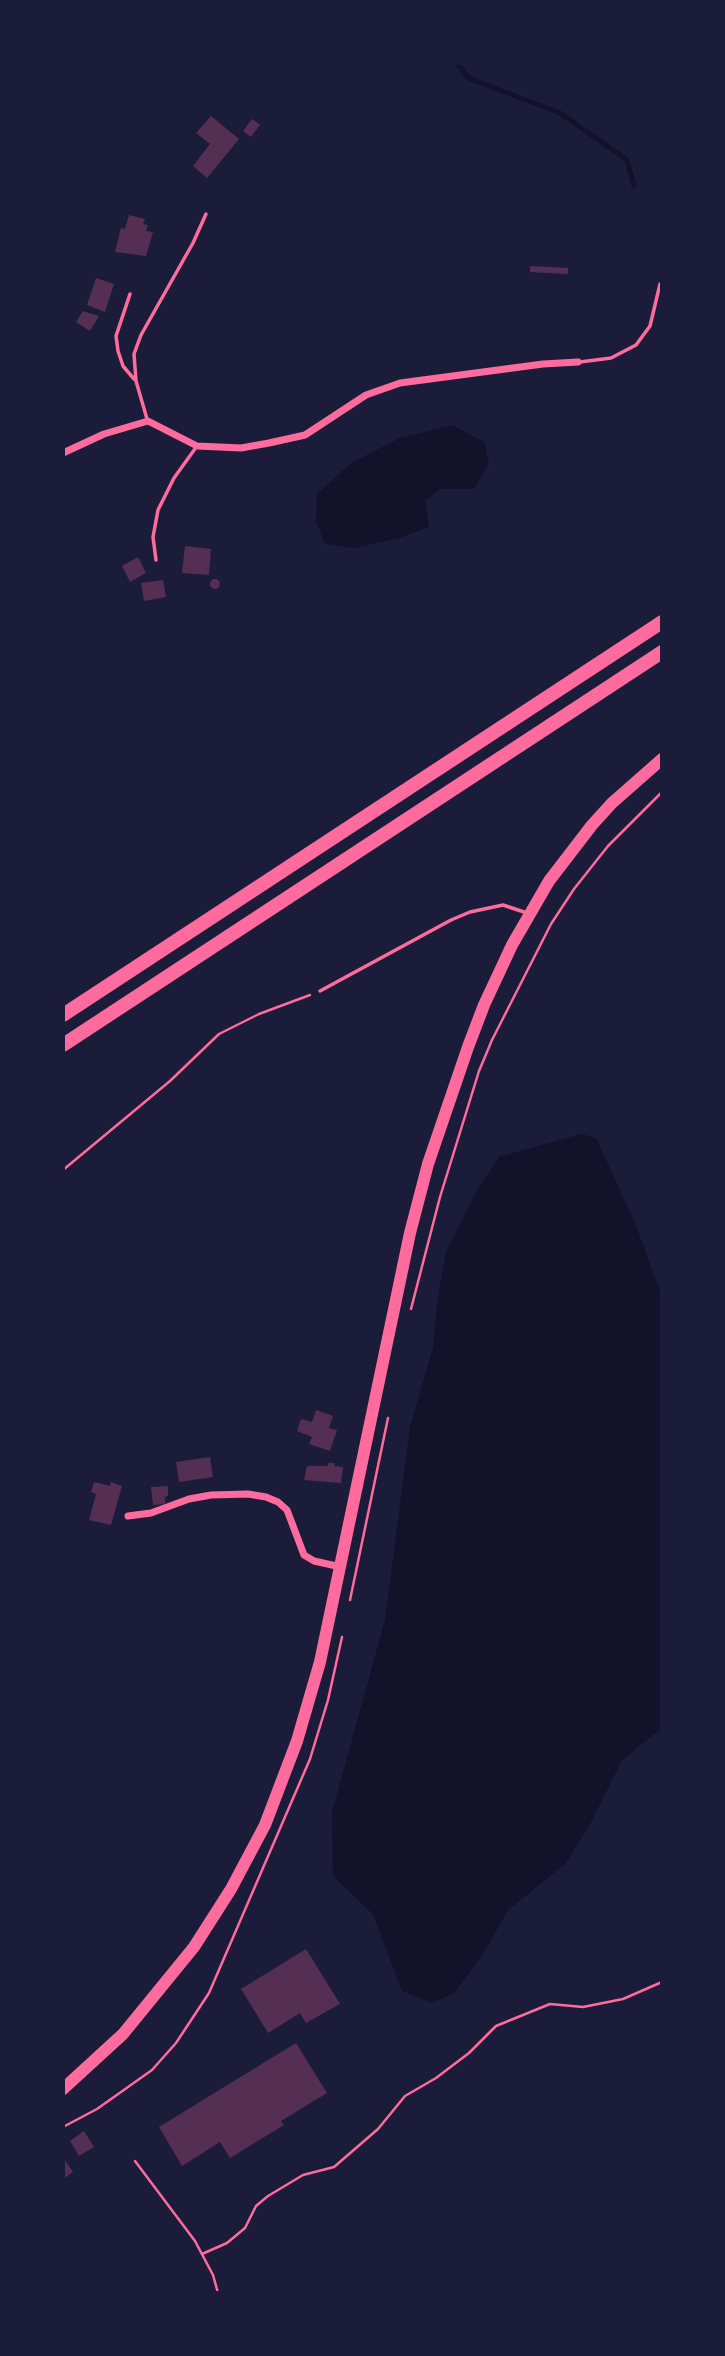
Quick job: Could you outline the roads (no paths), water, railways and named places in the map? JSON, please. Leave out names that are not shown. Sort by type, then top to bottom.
[{"type":"highway","points":[[63,1015],[662,622]]},
{"type":"highway","points":[[63,1045],[662,652]]},
{"type":"main road","points":[[63,2089],[144,2012],[201,1938],[248,1860],[282,1786],[320,1662],[388,1334],[428,1164],[445,1108],[484,1005],[512,944],[549,881],[612,803],[662,759]]},
{"type":"street","points":[[63,453],[104,434],[148,421],[197,446],[241,448],[305,435],[366,395],[400,383],[578,362]]},
{"type":"street","points":[[128,1516],[151,1513],[188,1499],[211,1494],[266,1497],[287,1510],[304,1555],[314,1561],[341,1567]]},
{"type":"lane","points":[[148,421],[136,381],[134,354],[141,335],[193,243],[206,214]]},
{"type":"lane","points":[[578,362],[611,358],[636,345],[650,326],[660,284]]},
{"type":"lane","points":[[131,294],[116,336],[123,366],[136,381]]},
{"type":"lane","points":[[156,560],[153,537],[158,510],[174,478],[197,446]]},
{"type":"lane","points":[[320,991],[470,912],[503,905],[529,914]]},
{"type":"waterway","points":[[457,63],[468,78],[560,113],[627,160],[634,186]]}]
